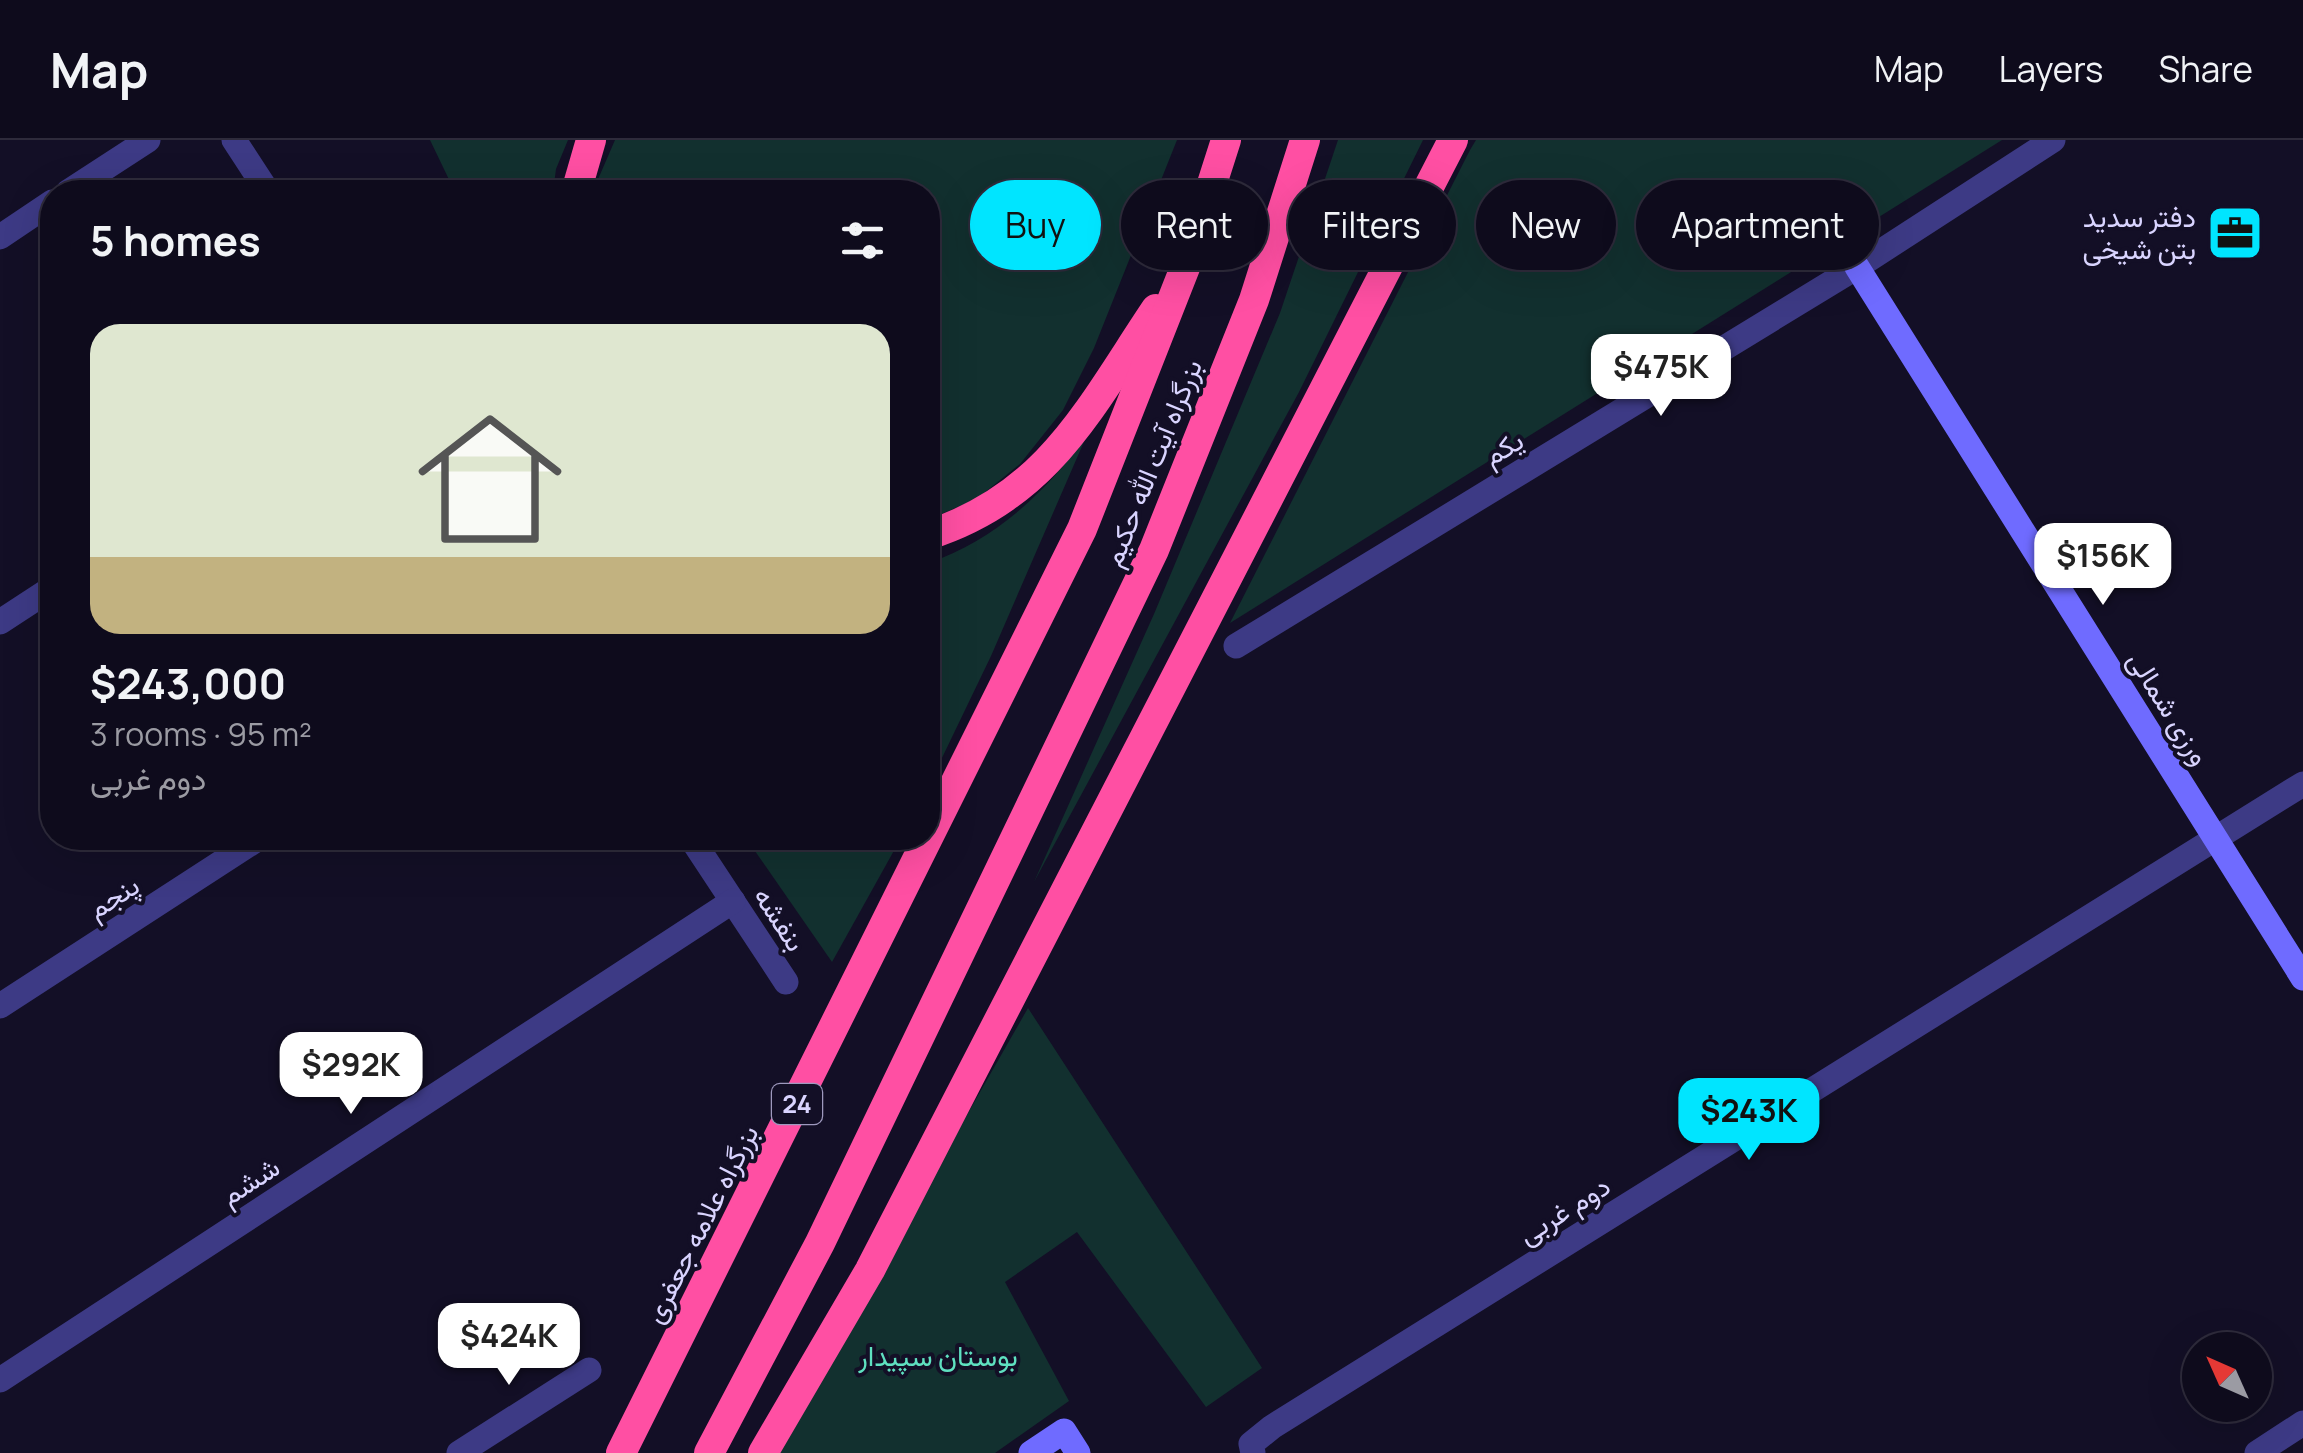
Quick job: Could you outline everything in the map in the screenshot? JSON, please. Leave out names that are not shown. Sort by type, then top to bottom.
[{"type":"highway","points":[[579,180],[591,140]]},
{"type":"highway","name":"بزرگراه آیت الله حکیم","points":[[1213,180],[1226,140]]},
{"type":"highway","name":"بزرگراه آیت الله حکیم","points":[[709,1453],[820,1243],[1154,550],[1254,300],[1305,140]]},
{"type":"highway","points":[[763,1453],[870,1270],[1453,140]]},
{"type":"highway","points":[[940,531],[968,522],[1020,488],[1055,456],[1183,270]]},
{"type":"highway","name":"بزرگراه آیت الله حکیم","points":[[971,755],[1082,529],[1184,270]]},
{"type":"highway","name":"بزرگراه علامه جعفری","points":[[940,817],[971,755]]},
{"type":"highway","name":"بزرگراه علامه جعفری","points":[[622,1453],[924,850]]},
{"type":"street","points":[[86,180],[148,140]]},
{"type":"street","points":[[234,140],[260,180]]},
{"type":"street","name":"یکم","points":[[1879,253],[2053,140]]},
{"type":"street","points":[[0,237],[40,210]]},
{"type":"street","name":"یکم","points":[[1236,646],[1852,270]]},
{"type":"street","name":"ورزی شمالی","points":[[1859,270],[2303,978]]},
{"type":"street","points":[[0,622],[40,596]]},
{"type":"street","name":"دوم غربی","points":[[1252,1449],[1272,1427],[2303,784]]},
{"type":"street","name":"پنجم","points":[[0,1006],[240,850]]},
{"type":"street","name":"بنفشه","points":[[700,850],[786,982]]},
{"type":"street","name":"ششم","points":[[0,1380],[733,901]]},
{"type":"street","points":[[459,1453],[589,1370]]},
{"type":"street","points":[[2258,1453],[2303,1423]]},
{"type":"street","points":[[1031,1453],[1064,1431],[1078,1453]]},
{"type":"green space","points":[[430,140],[568,140],[555,180],[449,180]]},
{"type":"green space","points":[[615,140],[1177,140],[1161,180],[1121,180],[1121,270],[1125,270],[1094,348],[1063,410],[1020,464],[978,498],[940,515],[940,180],[599,180]]},
{"type":"green space","points":[[1338,140],[1423,140],[1403,180],[1325,180]]},
{"type":"green space","points":[[1476,140],[2002,140],[1879,217],[1879,180],[1636,180],[1636,270],[1794,270],[1230,623],[1409,270],[1456,270],[1455,180]]},
{"type":"green space","points":[[1294,270],[1359,270],[1299,392],[1034,882],[1154,614]]},
{"type":"green space","points":[[1086,437],[991,656],[940,762],[940,558],[996,528],[1053,478]]},
{"type":"green space","points":[[754,850],[894,850],[832,962]]},
{"type":"green space","name":"بوستان سپیدار","points":[[1028,1008],[1262,1368],[1206,1407],[1077,1232],[1005,1282],[1069,1401],[995,1453],[774,1453]]},
{"type":"place","name":"دفتر سدید بتن شیخی","points":[[2235,233]]}]
